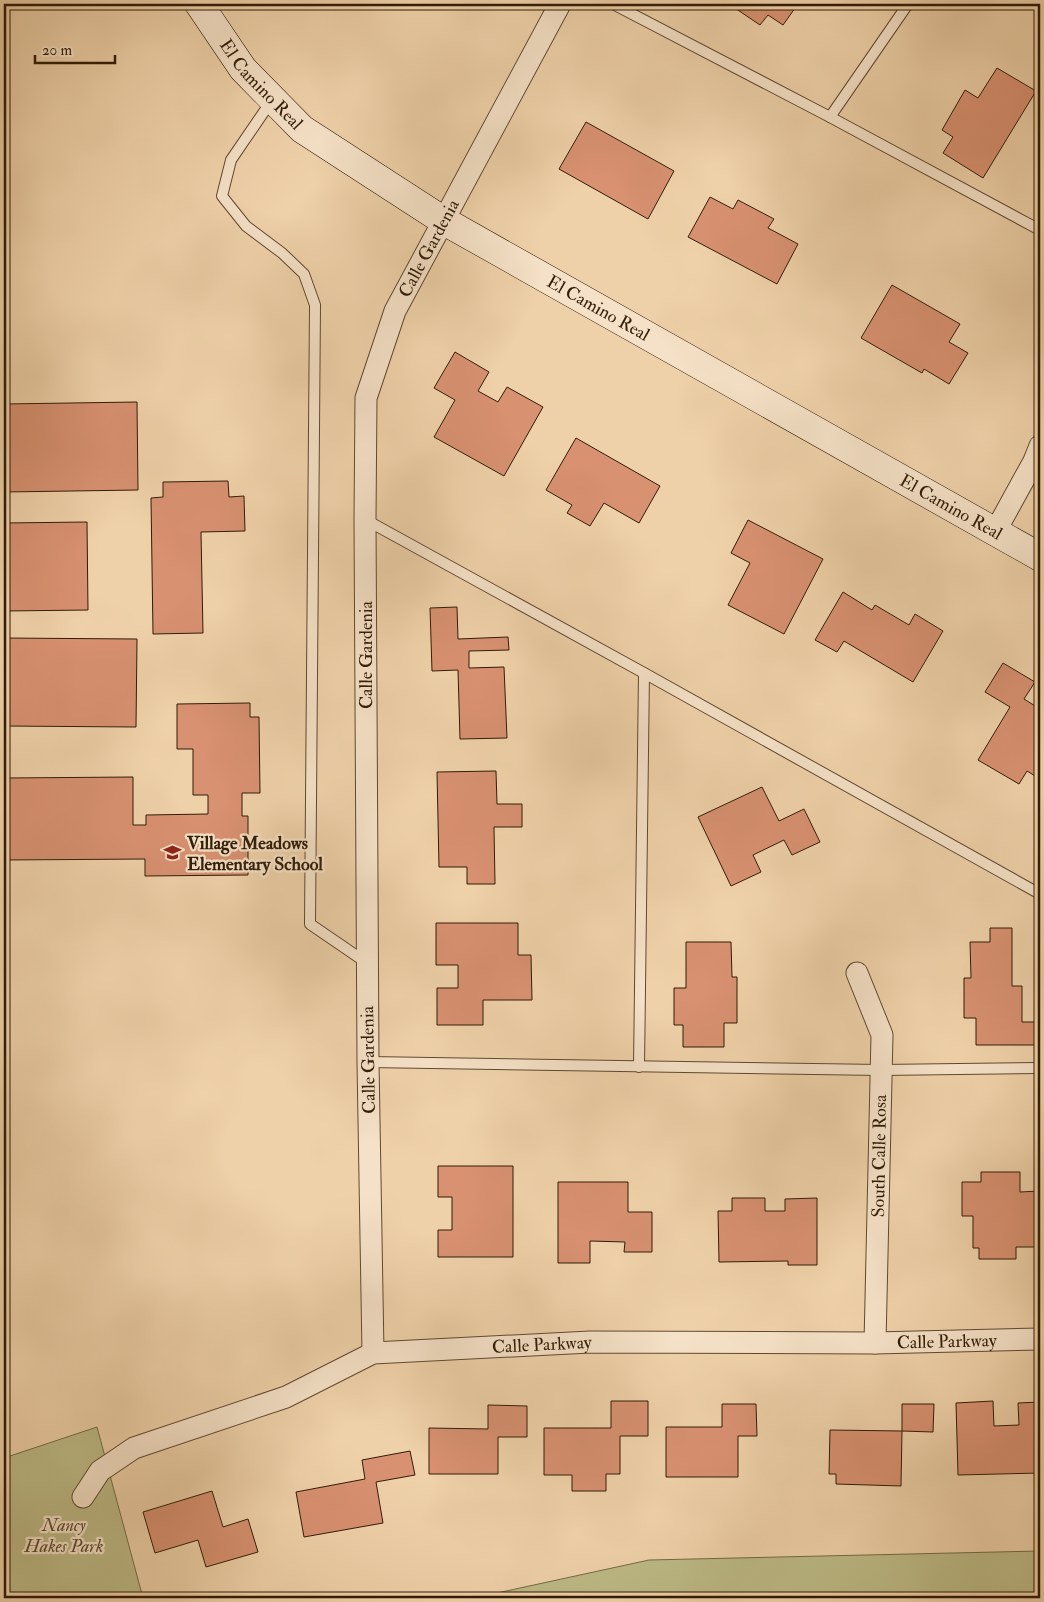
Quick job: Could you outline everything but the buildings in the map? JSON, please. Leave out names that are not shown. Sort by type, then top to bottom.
[{"type":"street","name":"El Camino Real","points":[[200,4],[243,69],[302,129],[444,221],[1040,557]]},
{"type":"street","name":"Calle Gardenia","points":[[373,1353],[367,963],[366,398],[395,311],[560,4]]},
{"type":"street","points":[[995,532],[1034,461],[1040,446]]},
{"type":"street","name":"South Calle Rosa","points":[[856,973],[882,1035],[876,1343]]},
{"type":"street","name":"Calle Parkway","points":[[83,1497],[100,1471],[134,1448],[286,1397],[373,1353],[590,1342],[876,1343],[1040,1339]]},
{"type":"lane","points":[[613,4],[830,117],[1040,230]]},
{"type":"lane","points":[[830,117],[908,4]]},
{"type":"lane","points":[[273,99],[231,160],[222,196],[246,226],[282,253],[304,274],[314,305],[310,924],[367,963]]},
{"type":"lane","points":[[365,520],[1040,894]]},
{"type":"lane","points":[[639,1067],[644,673]]},
{"type":"lane","points":[[368,1062],[881,1070],[1040,1068]]},
{"type":"green space","name":"Nancy Hakes Park","points":[[97,1427],[143,1598],[4,1598],[4,1458]]},
{"type":"green space","points":[[1040,1551],[1040,1598],[474,1598],[649,1560]]},
{"type":"place","name":"Village Meadows Elementary School","points":[[173,853]]}]
